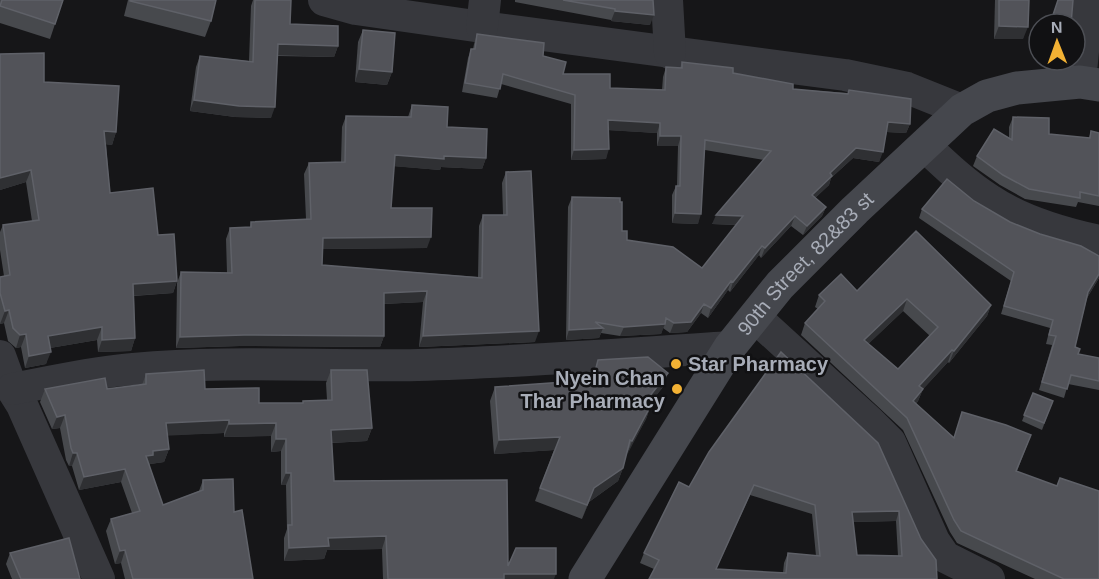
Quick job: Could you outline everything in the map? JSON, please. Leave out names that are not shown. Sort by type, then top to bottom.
[{"type":"street","points":[[324,0],[356,9],[483,13],[670,53],[845,75],[907,88],[962,110]]},
{"type":"street","points":[[667,0],[670,53]]},
{"type":"street","points":[[1088,0],[1090,84]]},
{"type":"street","name":"90th Street, 82&83 st","points":[[585,579],[730,347],[780,285],[855,210],[962,110],[987,96],[1017,88],[1090,84]]},
{"type":"street","points":[[925,146],[957,176],[991,201],[1044,227],[1099,241]]},
{"type":"street","points":[[755,317],[890,442],[934,541],[945,557],[989,579]]},
{"type":"street","points":[[11,401],[100,372],[134,368],[240,364],[422,365],[730,347]]},
{"type":"street","points":[[0,356],[11,401],[99,579]]},
{"type":"building","points":[[2,0],[63,0],[55,24],[0,6]]},
{"type":"building","points":[[130,0],[216,0],[211,21]]},
{"type":"building","points":[[255,0],[291,0],[290,24],[338,26],[338,46],[278,44],[275,107],[239,106],[194,100],[200,56],[253,62]]},
{"type":"building","points":[[563,0],[653,0],[654,15],[615,11],[615,9]]},
{"type":"building","points":[[999,0],[1029,0],[1027,27],[999,26]]},
{"type":"building","points":[[1058,0],[1073,0],[1072,12],[1054,12]]},
{"type":"building","points":[[363,30],[395,33],[392,72],[359,69]]},
{"type":"building","points":[[477,34],[544,43],[543,56],[566,62],[563,74],[610,74],[610,88],[665,90],[666,67],[682,68],[682,62],[733,68],[733,73],[793,84],[793,89],[848,94],[849,90],[911,99],[910,124],[888,122],[883,152],[856,148],[830,173],[832,176],[812,195],[826,207],[807,226],[795,216],[765,248],[762,246],[711,308],[704,304],[691,322],[674,323],[666,318],[665,324],[624,327],[595,322],[603,328],[569,330],[572,197],[620,198],[622,231],[627,231],[627,240],[673,247],[702,268],[743,216],[716,215],[771,151],[705,140],[701,214],[675,213],[676,186],[680,186],[681,136],[660,136],[660,123],[608,120],[609,149],[574,150],[575,95],[503,74],[500,89],[465,83],[471,49],[475,49]]},
{"type":"building","points":[[44,53],[44,82],[119,86],[116,132],[104,131],[110,193],[153,188],[158,235],[174,234],[177,281],[133,284],[135,338],[102,340],[102,327],[48,336],[51,352],[29,356],[26,334],[20,335],[13,328],[9,310],[5,311],[0,293],[0,277],[10,275],[3,225],[39,220],[31,170],[0,178],[0,54]]},
{"type":"building","points":[[412,105],[448,107],[447,127],[487,129],[486,158],[444,156],[444,159],[395,155],[391,208],[432,208],[431,237],[323,238],[322,265],[482,278],[483,215],[507,215],[506,172],[531,171],[539,331],[423,336],[427,291],[384,293],[384,336],[180,337],[181,272],[232,273],[230,228],[251,227],[251,222],[311,219],[309,163],[345,162],[346,116],[411,117]]},
{"type":"building","points":[[1013,117],[1049,118],[1049,134],[1090,138],[1091,131],[1099,133],[1099,196],[1080,192],[1080,198],[1029,189],[1003,175],[977,156],[994,129],[1012,140]]},
{"type":"building","points":[[947,179],[974,201],[1010,222],[1081,246],[1099,256],[1099,274],[1088,292],[1075,347],[1080,349],[1078,354],[1099,358],[1099,381],[1071,375],[1067,389],[1042,382],[1056,336],[1049,335],[1053,320],[1004,306],[1014,272],[922,209]]},
{"type":"building","points":[[916,231],[991,305],[954,351],[952,350],[919,386],[923,389],[913,401],[954,438],[962,412],[1031,435],[1016,471],[1057,486],[1060,478],[1099,491],[1099,579],[1064,579],[961,531],[907,418],[805,323],[825,301],[819,295],[841,274],[857,291]],"holes":[[[907,299],[938,327],[898,369],[864,340]]]},
{"type":"building","points":[[781,352],[878,443],[921,539],[936,560],[937,579],[649,579],[659,560],[644,553],[679,482],[689,487],[709,452]],"holes":[[[754,485],[815,505],[820,556],[788,553],[786,573],[716,569]],[[899,511],[902,556],[857,555],[852,512]]]},
{"type":"building","points":[[648,357],[668,373],[645,402],[651,405],[632,441],[630,440],[623,468],[594,488],[587,505],[540,488],[560,437],[499,440],[495,387],[593,380],[598,360]]},
{"type":"building","points":[[204,370],[205,389],[259,388],[259,403],[303,403],[303,401],[332,400],[331,370],[367,370],[372,428],[331,430],[334,481],[507,480],[508,566],[516,548],[556,548],[556,574],[504,574],[504,579],[388,579],[386,536],[328,538],[329,546],[289,548],[288,525],[292,525],[291,473],[286,473],[286,439],[276,439],[276,423],[229,424],[229,420],[166,423],[169,449],[153,451],[153,455],[146,456],[163,505],[203,490],[203,480],[233,479],[234,512],[242,510],[253,579],[133,579],[125,550],[120,551],[111,519],[140,511],[125,469],[84,477],[77,453],[73,453],[71,448],[65,415],[57,417],[45,389],[105,378],[107,389],[146,384],[146,374]]},
{"type":"building","points":[[1033,393],[1053,401],[1044,423],[1024,415]]},
{"type":"building","points":[[69,538],[80,579],[21,579],[10,553]]},
{"type":"place","name":"Star Pharmacy","points":[[676,364]]},
{"type":"place","name":"Nyein Chan Thar Pharmacy","points":[[677,389]]}]
